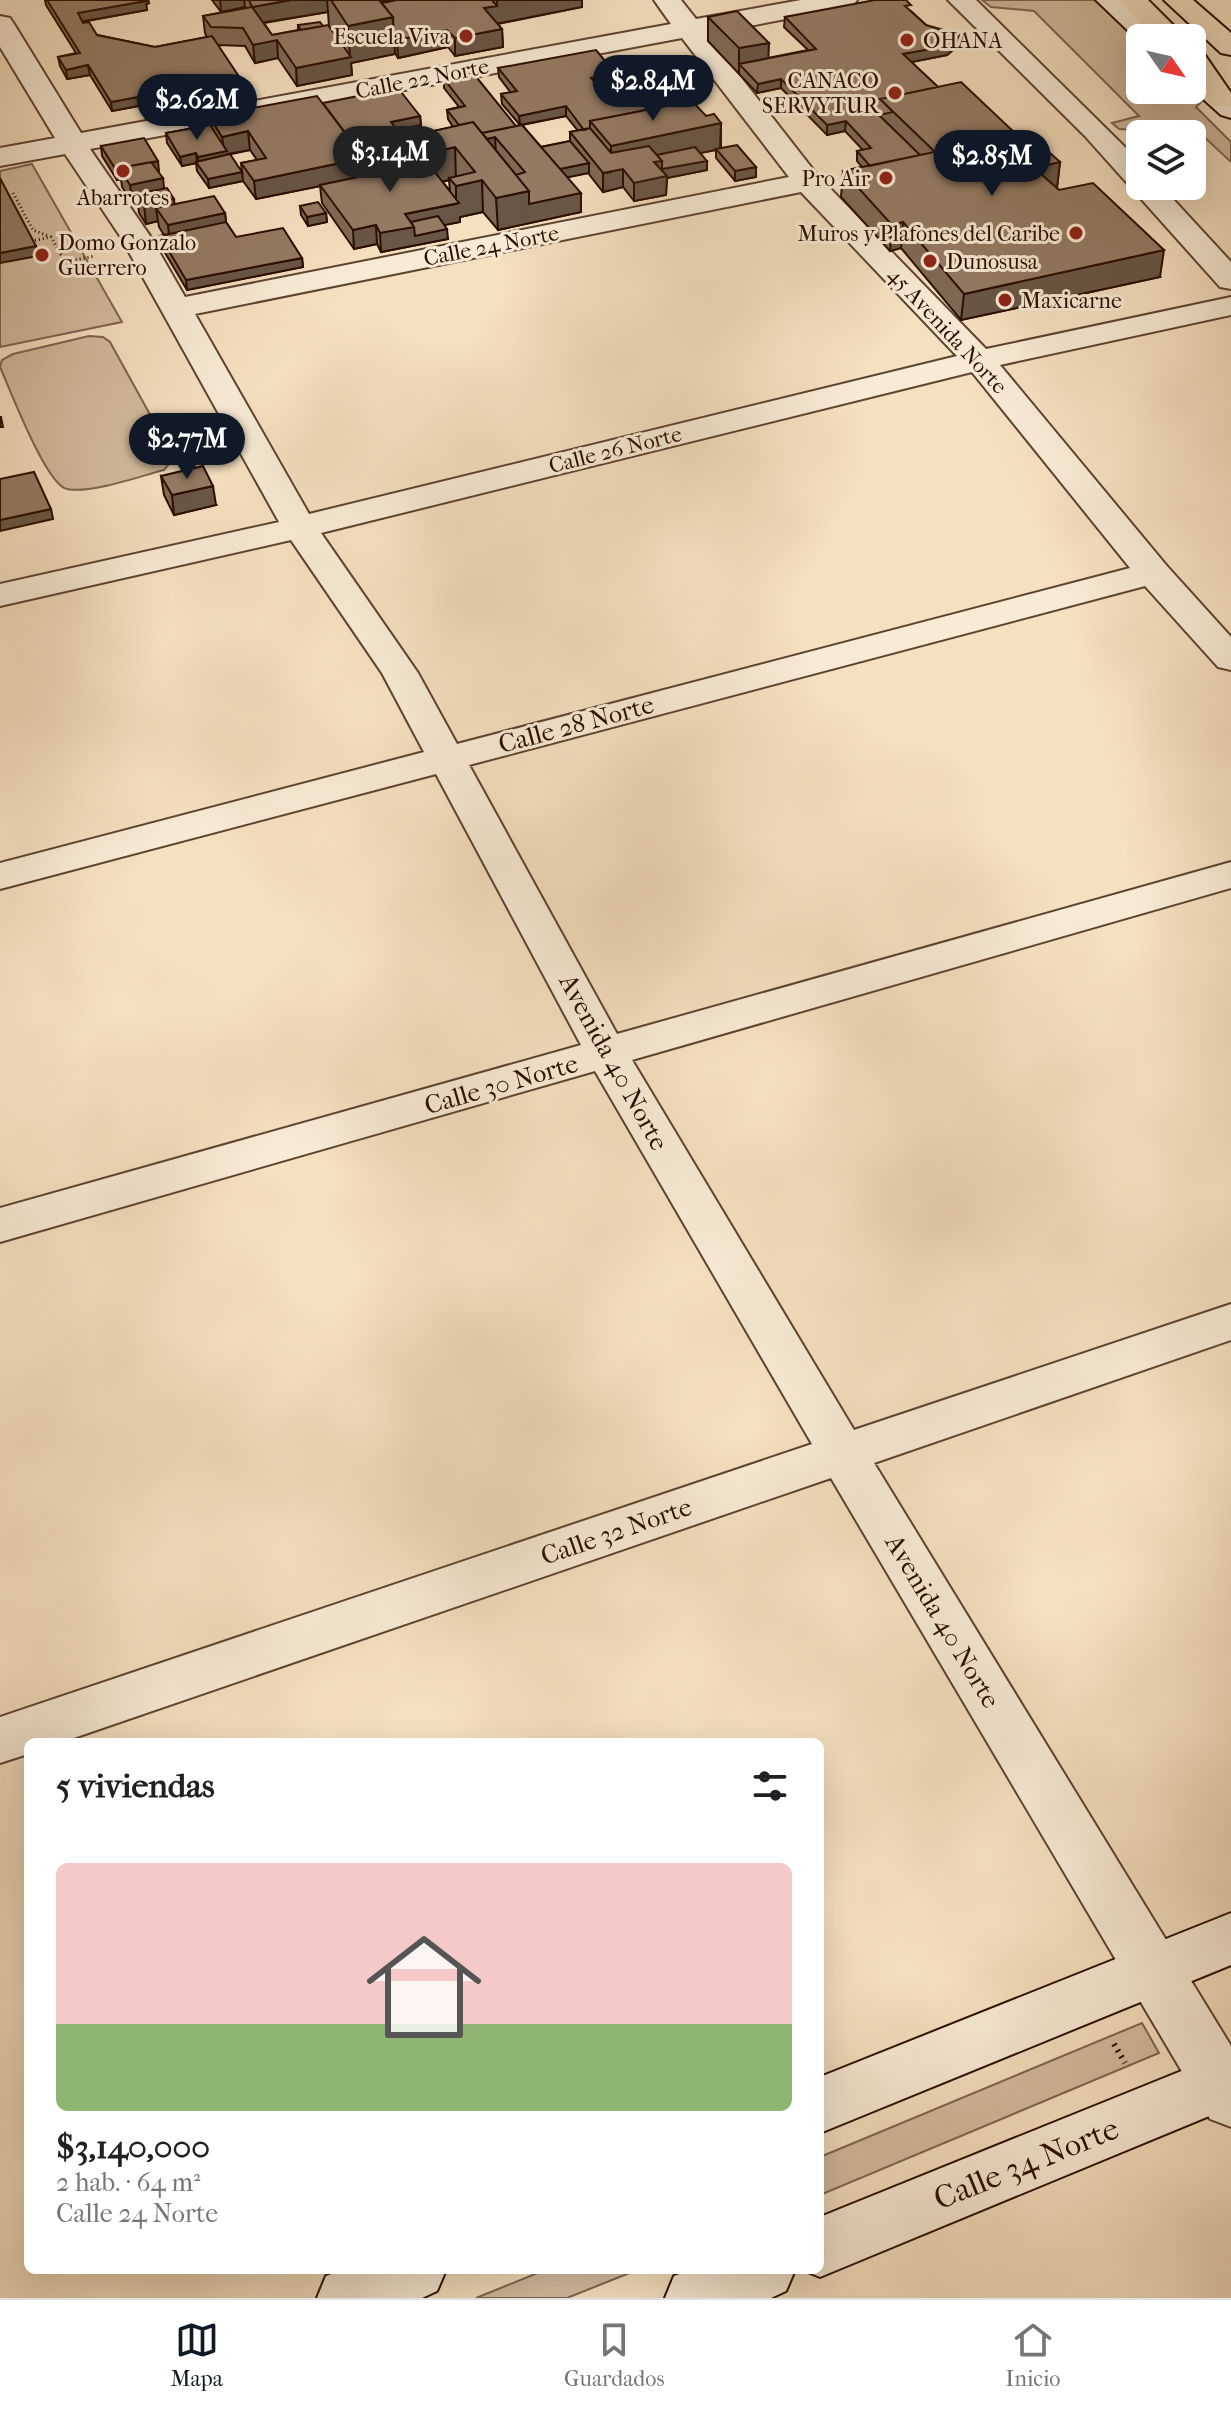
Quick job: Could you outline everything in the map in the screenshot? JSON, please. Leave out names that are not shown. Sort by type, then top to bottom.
[{"type":"highway","points":[[1132,0],[1157,24]]},
{"type":"highway","points":[[1177,0],[1231,47]]},
{"type":"highway","points":[[1206,76],[1226,104]]},
{"type":"street","name":"45 Avenida Norte","points":[[667,0],[808,182],[980,361],[1153,573],[1231,659]]},
{"type":"street","name":"Calle 22 Norte","points":[[0,157],[844,0]]},
{"type":"street","points":[[961,0],[1126,166]]},
{"type":"street","points":[[1109,0],[1136,24]]},
{"type":"street","name":"Avenida 40 Norte","points":[[0,24],[139,247],[300,528],[400,673],[607,1054],[843,1455],[1154,1971],[1228,2087]]},
{"type":"street","points":[[1206,86],[1226,104]]},
{"type":"street","name":"Calle 24 Norte","points":[[175,309],[808,182]]},
{"type":"street","points":[[1158,200],[1231,280]]},
{"type":"street","name":"Calle 26 Norte","points":[[0,595],[300,528],[356,511],[980,361],[1231,306]]},
{"type":"street","name":"Calle 28 Norte","points":[[0,876],[1153,573]]},
{"type":"street","name":"Calle 30 Norte","points":[[0,1225],[1231,875]]},
{"type":"street","name":"Calle 32 Norte","points":[[0,1740],[1231,1322]]},
{"type":"street","points":[[824,2103],[1231,1939]]},
{"type":"street","name":"Calle 34 Norte","points":[[824,2245],[1228,2087]]},
{"type":"street","points":[[348,2298],[406,2274]]},
{"type":"street","points":[[696,2298],[755,2274]]},
{"type":"path","points":[[5,194],[13,192],[33,230],[51,237],[65,262],[139,247]]},
{"type":"path","points":[[31,241],[51,237]]},
{"type":"path","points":[[1109,2036],[1128,2066]]},
{"type":"shaded area","points":[[982,0],[1096,0],[1126,28],[1126,103],[1034,11],[991,7]]},
{"type":"shaded area","points":[[1127,104],[1199,104],[1196,107],[1231,142],[1231,162],[1206,139],[1206,120],[1126,120],[1126,129],[1119,129],[1112,123],[1139,116]]},
{"type":"shaded area","name":"Domo Gonzalo Guerrero","points":[[32,164],[122,322],[0,347],[0,171]]},
{"type":"shaded area","points":[[89,336],[103,337],[110,342],[169,449],[172,460],[164,470],[129,480],[89,489],[67,489],[59,484],[39,454],[0,367],[2,360],[13,354]]},
{"type":"shaded area","points":[[1142,2023],[1159,2053],[824,2193],[824,2155]]},
{"type":"shaded area","points":[[535,2274],[627,2274],[567,2298],[476,2298]]},
{"type":"building","points":[[47,0],[145,0],[78,13],[83,23],[89,22],[97,35],[155,47],[212,36],[240,78],[111,102],[88,65],[66,70],[58,57],[80,53]]},
{"type":"building","points":[[249,0],[291,0],[252,7]]},
{"type":"building","points":[[331,0],[379,0],[393,17],[348,26]]},
{"type":"building","name":"Escuela Viva","points":[[397,0],[492,0],[497,6],[484,8],[502,29],[455,38],[447,30],[397,40],[393,17],[382,3]]},
{"type":"building","points":[[875,0],[906,0],[911,5],[905,6],[926,25],[961,35],[948,46],[903,54],[938,87],[880,99],[893,112],[879,115],[920,155],[870,166],[857,151],[871,148],[846,121],[827,125],[781,79],[758,84],[739,64],[816,49],[785,17]]},
{"type":"building","points":[[252,7],[272,35],[328,25],[351,57],[296,68],[277,40],[253,45],[243,28],[211,27],[203,16]]},
{"type":"building","points":[[737,11],[769,43],[739,48],[708,17]]},
{"type":"building","points":[[320,22],[323,26],[301,30],[298,25]]},
{"type":"building","points":[[596,50],[615,73],[591,78],[613,103],[677,92],[685,102],[590,121],[590,128],[584,130],[566,106],[519,116],[501,94],[517,91],[498,68]]},
{"type":"building","points":[[473,73],[516,126],[482,133],[473,122],[459,125],[447,110],[465,106],[444,79]]},
{"type":"building","points":[[961,82],[1017,135],[1028,133],[1060,162],[1034,168],[1059,190],[1093,183],[1164,250],[964,294],[903,222],[892,225],[843,171],[935,152],[880,99]]},
{"type":"building","points":[[398,88],[420,116],[391,122],[411,149],[390,153],[390,162],[364,167],[364,158],[323,103]]},
{"type":"building","points":[[317,96],[364,158],[254,181],[241,163],[266,158],[248,131],[222,137],[209,116]]},
{"type":"building","points":[[692,101],[706,116],[714,114],[721,123],[611,146],[590,121]]},
{"type":"building","points":[[473,122],[529,191],[496,198],[482,180],[456,186],[449,178],[475,172],[455,147],[430,153],[416,135]]},
{"type":"building","points":[[210,125],[227,151],[180,157],[166,133]]},
{"type":"building","points":[[522,125],[581,193],[529,204],[529,191],[516,175],[525,172],[495,137],[487,139],[482,133]]},
{"type":"building","points":[[590,128],[611,153],[649,146],[662,161],[654,162],[667,176],[634,183],[623,169],[603,173],[570,132]]},
{"type":"building","points":[[144,138],[158,161],[116,170],[101,146]]},
{"type":"building","points":[[570,141],[589,163],[560,169],[541,147]]},
{"type":"building","points":[[737,145],[756,167],[735,171],[716,149]]},
{"type":"building","points":[[695,147],[707,161],[662,169],[662,161],[657,155]]},
{"type":"building","points":[[416,148],[459,203],[405,214],[414,227],[380,233],[376,225],[353,230],[320,185],[401,168],[390,153]]},
{"type":"building","points":[[230,154],[242,172],[208,179],[196,162]]},
{"type":"building","points":[[151,162],[163,178],[130,185],[119,168]]},
{"type":"building","points":[[0,178],[36,246],[0,253]]},
{"type":"building","points":[[167,188],[174,199],[144,205],[137,194]]},
{"type":"building","points":[[214,196],[225,213],[168,225],[156,208]]},
{"type":"building","points":[[318,202],[326,213],[307,217],[300,206]]},
{"type":"building","points":[[438,216],[447,229],[415,236],[411,222]]},
{"type":"building","points":[[226,222],[236,237],[283,228],[302,258],[186,280],[160,236]]},
{"type":"building","points":[[203,466],[213,486],[172,495],[161,476]]},
{"type":"building","points":[[34,472],[51,509],[0,520],[0,479]]},
{"type":"place","name":"Escuela Viva","points":[[466,36]]},
{"type":"place","name":"OHANA","points":[[907,40]]},
{"type":"place","name":"CANACO SERVYTUR","points":[[895,93]]},
{"type":"place","name":"Abarrotes","points":[[123,171]]},
{"type":"place","name":"Pro Air","points":[[886,178]]},
{"type":"place","name":"Muros y Plafones del Caribe","points":[[1076,233]]},
{"type":"place","name":"Domo Gonzalo Guerrero","points":[[42,255]]},
{"type":"place","name":"Dunosusa","points":[[930,261]]},
{"type":"place","name":"Maxicarne","points":[[1005,300]]}]
